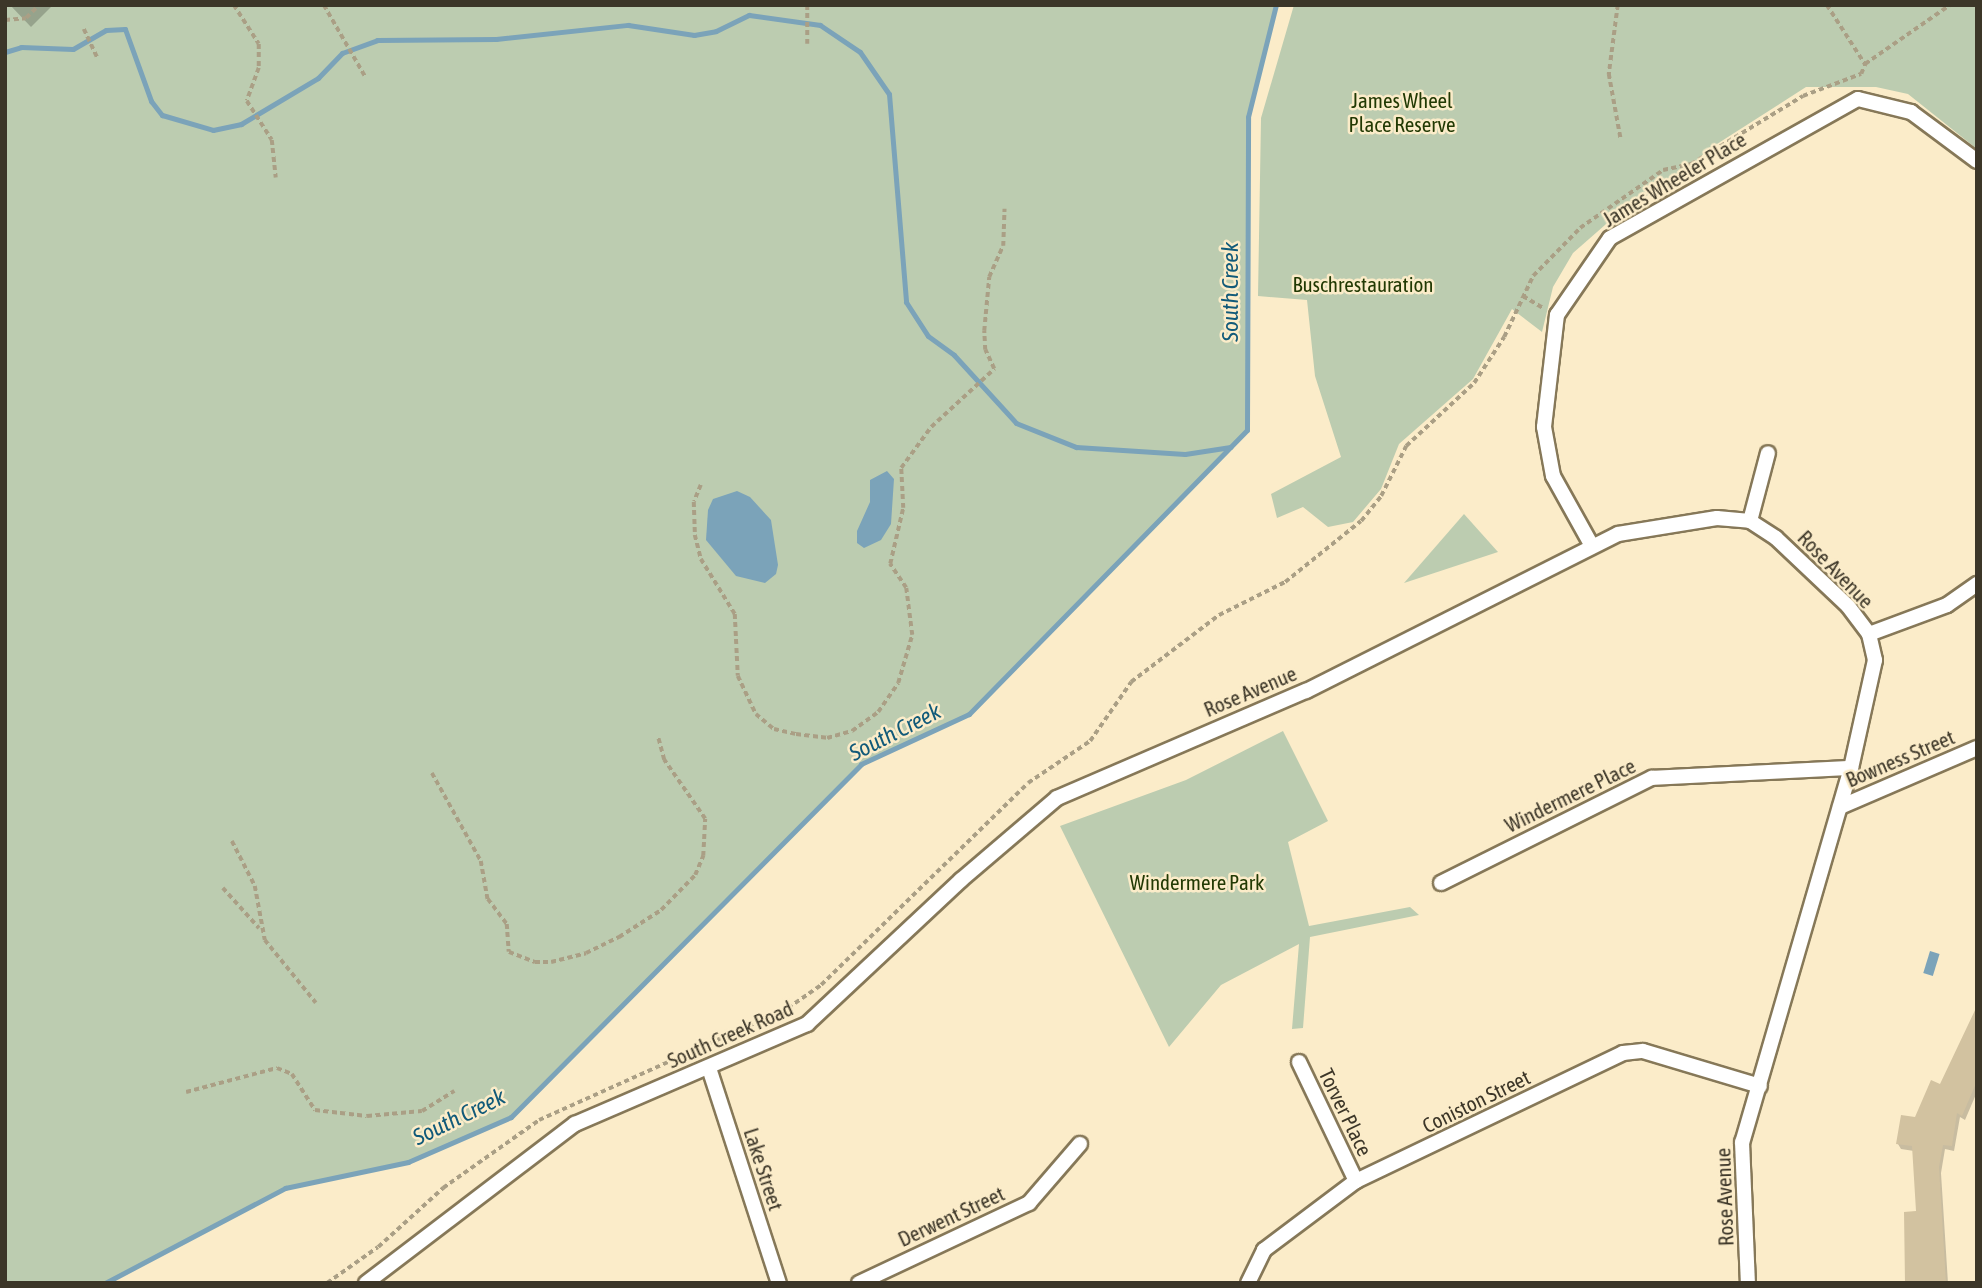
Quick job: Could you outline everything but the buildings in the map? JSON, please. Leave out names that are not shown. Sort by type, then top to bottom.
[{"type":"street","name":"James Wheeler Place","points":[[1592,546],[1553,476],[1544,427],[1558,315],[1610,238],[1848,102],[1875,101],[1911,112],[1977,161]]},
{"type":"street","points":[[1750,522],[1768,453]]},
{"type":"street","name":"Rose Avenue","points":[[1198,736],[1306,691],[1592,546],[1664,523],[1717,518],[1750,522],[1776,538],[1848,606],[1869,634],[1875,660],[1873,687],[1742,1142],[1748,1283]]},
{"type":"street","points":[[1869,634],[1947,605],[1977,584]]},
{"type":"street","name":"South Creek Road","points":[[366,1283],[575,1124],[807,1024],[825,1011],[961,880],[1057,798],[1198,736]]},
{"type":"street","name":"Bowness Street","points":[[1840,807],[1977,748]]},
{"type":"street","name":"Windermere Place","points":[[1441,883],[1652,778],[1851,768]]},
{"type":"street","name":"Coniston Street","points":[[1248,1283],[1264,1250],[1356,1181],[1623,1053],[1643,1051],[1760,1086]]},
{"type":"street","name":"Torver Place","points":[[1299,1062],[1356,1181]]},
{"type":"street","name":"Lake Street","points":[[709,1068],[779,1283]]},
{"type":"street","name":"Derwent Street","points":[[859,1283],[1028,1203],[1080,1144]]},
{"type":"path","points":[[5,20],[26,18],[39,5]]},
{"type":"path","points":[[234,5],[259,44],[257,78],[247,101],[275,149],[276,178]]},
{"type":"path","points":[[324,5],[345,36],[365,76]]},
{"type":"path","points":[[807,5],[807,44]]},
{"type":"path","points":[[1618,5],[1609,74],[1620,140]]},
{"type":"path","points":[[1827,5],[1865,64]]},
{"type":"path","points":[[327,1283],[378,1247],[443,1188],[539,1119],[788,1008],[821,985],[1028,783],[1090,741],[1131,682],[1219,614],[1285,582],[1361,521],[1381,496],[1406,446],[1454,404],[1488,363],[1523,296],[1555,250],[1626,192],[1663,170],[1691,164],[1803,96],[1861,74],[1865,64],[1950,5]]},
{"type":"path","points":[[84,29],[97,57]]},
{"type":"path","points":[[701,485],[694,502],[695,535],[701,559],[735,614],[738,676],[756,714],[774,729],[796,734],[827,738],[852,731],[878,712],[898,683],[912,635],[906,588],[890,564],[904,509],[901,468],[911,450],[962,395],[994,369],[985,350],[984,331],[989,277],[1003,246],[1004,209]]},
{"type":"path","points":[[1523,296],[1558,315]]},
{"type":"path","points":[[432,773],[481,861],[488,898],[507,924],[509,952],[535,962],[551,962],[586,953],[620,937],[661,910],[695,875],[703,856],[705,819],[664,760],[658,738]]},
{"type":"path","points":[[232,841],[254,886],[260,928]]},
{"type":"path","points":[[223,888],[260,928],[316,1003]]},
{"type":"path","points":[[186,1092],[278,1068],[292,1074],[315,1110],[367,1116],[422,1111],[454,1091]]},
{"type":"green space","points":[[5,5],[1276,5],[1248,117],[1247,430],[969,714],[861,764],[511,1117],[408,1162],[285,1188],[105,1283],[5,1283]]},
{"type":"green space","name":"James Wheel Place Reserve","points":[[1294,5],[1977,5],[1977,149],[1908,94],[1876,87],[1806,87],[1706,151],[1687,172],[1621,211],[1573,253],[1553,287],[1542,332],[1512,309],[1473,379],[1399,444],[1381,489],[1353,522],[1328,527],[1303,507],[1277,518],[1271,494],[1341,457],[1315,376],[1307,300],[1258,296],[1261,118]]},
{"type":"green space","points":[[1464,514],[1498,552],[1404,583]]},
{"type":"green space","name":"Windermere Park","points":[[1283,731],[1328,821],[1288,842],[1309,926],[1410,907],[1419,915],[1310,937],[1303,1028],[1292,1029],[1299,944],[1221,985],[1169,1047],[1060,826],[1186,780]]},
{"type":"water","points":[[887,471],[894,479],[891,524],[881,540],[864,548],[857,543],[857,531],[870,502],[870,480]]},
{"type":"water","points":[[737,491],[750,497],[771,520],[778,565],[776,574],[765,583],[736,576],[706,540],[708,510],[713,499]]},
{"type":"water","points":[[1930,951],[1940,954],[1933,976],[1923,973]]},
{"type":"waterway","name":"South Creek","points":[[105,1283],[285,1188],[408,1162],[511,1117],[861,764],[969,714],[1247,430],[1248,117],[1276,5]]},
{"type":"waterway","points":[[5,52],[21,47],[73,49],[106,30],[125,29],[151,101],[162,115],[213,130],[241,124],[318,78],[342,53],[377,40],[496,39],[628,25],[694,35],[716,31],[749,15],[820,25],[860,52],[889,94],[906,302],[928,336],[954,355],[1016,423],[1076,447],[1185,454],[1230,447]]},
{"type":"park label","name":"Buschrestauration","points":[[1363,284]]}]
